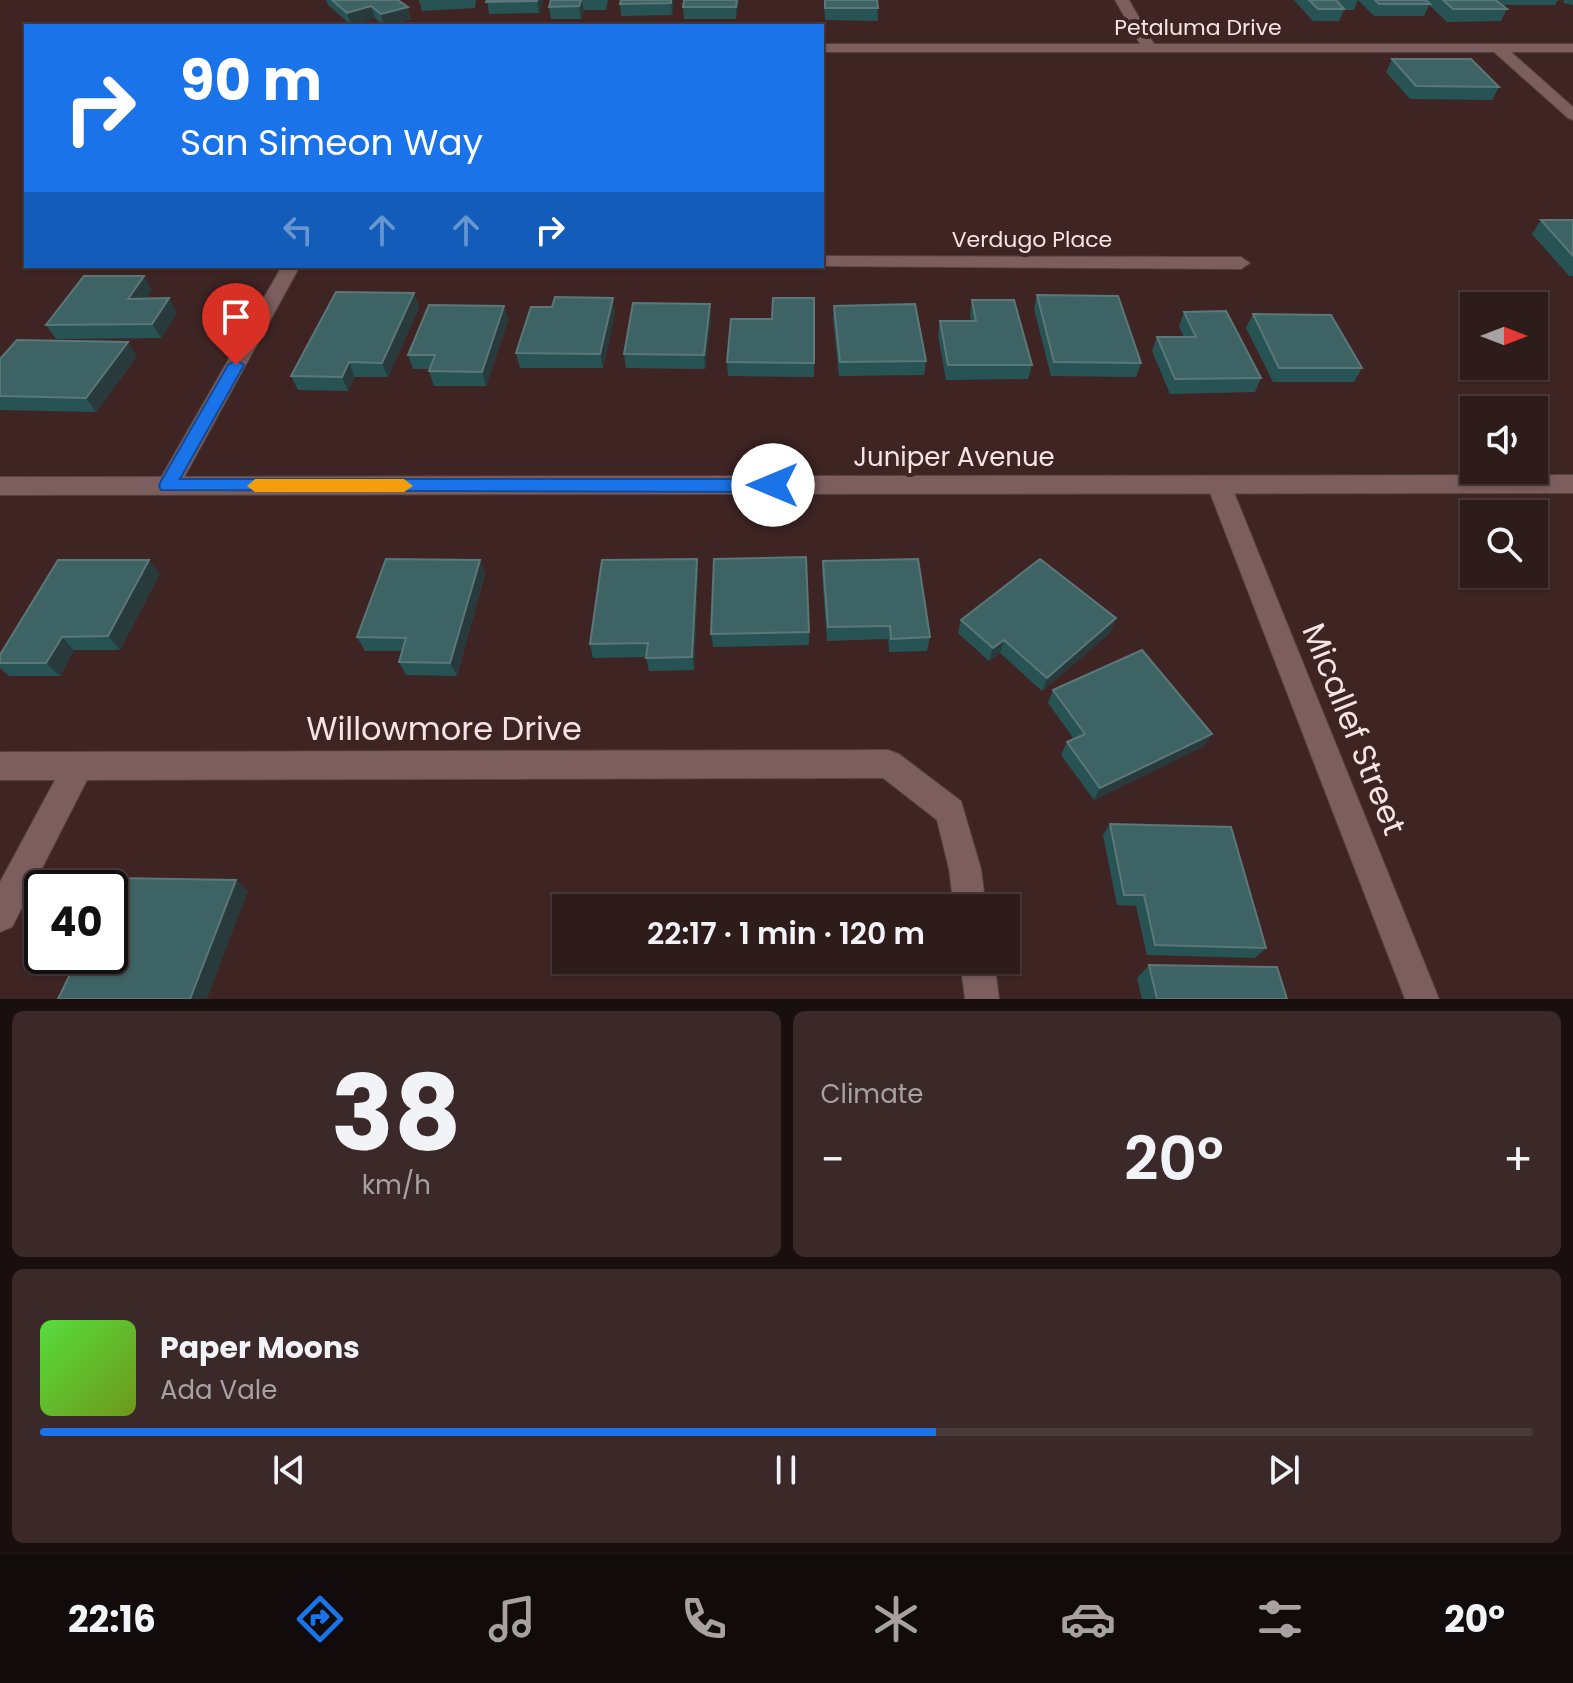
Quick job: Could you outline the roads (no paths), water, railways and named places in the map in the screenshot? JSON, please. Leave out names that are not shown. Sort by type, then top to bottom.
[{"type":"street","points":[[1122,0],[1150,49]]},
{"type":"street","name":"Petaluma Drive","points":[[824,48],[1573,48]]},
{"type":"street","points":[[1499,49],[1573,115]]},
{"type":"street","name":"Verdugo Place","points":[[824,262],[1241,263]]},
{"type":"street","points":[[168,486],[290,268]]},
{"type":"street","name":"Juniper Avenue","points":[[0,486],[1573,484]]},
{"type":"street","name":"Micallef Street","points":[[1219,485],[1422,999]]},
{"type":"street","name":"Willowmore Drive","points":[[0,766],[888,764],[950,811],[968,894]]},
{"type":"street","points":[[0,915],[78,766]]},
{"type":"street","points":[[979,974],[982,999]]}]
